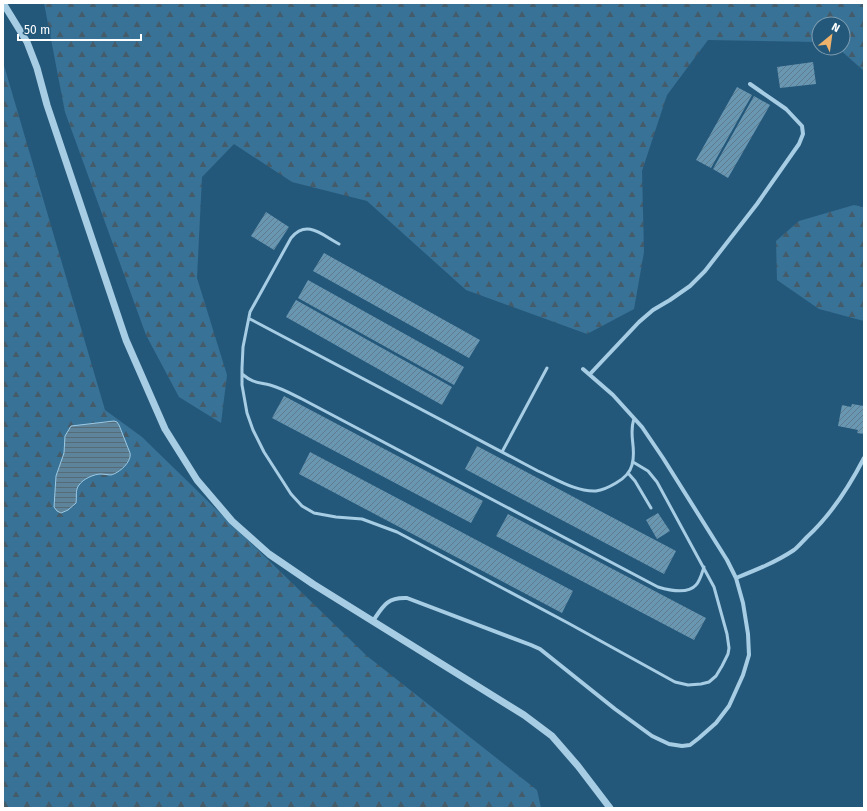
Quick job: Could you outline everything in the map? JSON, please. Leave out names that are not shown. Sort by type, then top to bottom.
[{"type":"street","points":[[3,3],[27,42],[126,340],[165,429],[197,480],[232,521],[269,554],[313,584],[524,716],[552,736],[599,792],[610,808]]},
{"type":"street","points":[[590,374],[639,322],[653,310],[690,286],[706,271],[757,204],[799,144],[802,134],[802,126],[786,109],[750,84]]},
{"type":"street","points":[[373,621],[382,606],[391,599],[407,598],[531,645],[540,649],[615,709],[652,736],[669,744],[682,746],[690,745],[716,723],[729,706],[743,675],[749,655],[748,634],[743,603],[736,578],[727,560],[642,427],[613,395],[583,369]]},
{"type":"street","points":[[736,578],[765,567],[795,549],[814,531],[850,485],[862,466],[864,458]]},
{"type":"lane","points":[[339,244],[309,229],[299,229],[296,232],[291,238],[250,312],[250,319],[243,346],[242,385],[247,413],[253,430],[264,452],[291,494],[302,506],[314,513],[336,517],[362,519],[397,532],[675,682],[688,685],[709,682],[716,676],[722,666],[728,654],[729,648],[714,587],[657,482],[648,471],[633,462]]},
{"type":"lane","points":[[250,319],[502,452],[576,488],[597,491],[625,478],[633,462],[634,448],[631,427],[634,419]]},
{"type":"lane","points":[[502,452],[547,368]]},
{"type":"lane","points":[[242,374],[258,384],[271,386],[302,399],[658,587],[669,590],[688,590],[695,586],[704,567]]},
{"type":"lane","points":[[628,473],[635,481],[651,508]]},
{"type":"green space","points":[[44,3],[864,3],[864,71],[847,56],[851,56],[851,16],[811,16],[811,42],[708,40],[667,95],[642,171],[644,252],[634,309],[587,334],[466,290],[367,201],[292,182],[234,144],[202,177],[197,278],[227,375],[221,423],[179,397],[146,335],[65,112]]},
{"type":"green space","points":[[3,62],[105,410],[142,437],[367,656],[537,790],[541,808],[3,808]]},
{"type":"green space","points":[[854,205],[864,207],[864,321],[819,309],[777,280],[776,241],[799,221]]},
{"type":"shaded area","points":[[114,421],[119,425],[130,453],[129,460],[121,470],[114,474],[98,474],[86,479],[78,487],[76,503],[68,510],[61,513],[57,511],[54,507],[56,476],[64,453],[65,436],[71,426]]},
{"type":"building","points":[[813,62],[816,84],[780,88],[777,67]]},
{"type":"building","points":[[737,87],[752,95],[711,168],[696,160]]},
{"type":"building","points":[[754,96],[770,105],[728,178],[713,169]]},
{"type":"building","points":[[266,212],[289,227],[274,250],[251,236]]},
{"type":"building","points":[[324,253],[480,340],[469,358],[313,271]]},
{"type":"building","points":[[308,280],[464,367],[454,385],[298,298]]},
{"type":"building","points":[[296,300],[452,387],[442,405],[286,317]]},
{"type":"building","points":[[284,396],[483,501],[471,523],[272,418]]},
{"type":"building","points":[[852,404],[864,406],[864,434],[857,433],[858,430],[838,426],[842,405],[851,407]]},
{"type":"building","points":[[477,446],[676,551],[664,574],[465,469]]},
{"type":"building","points":[[310,452],[573,591],[562,613],[299,474]]},
{"type":"building","points":[[658,513],[670,531],[657,539],[646,520]]},
{"type":"building","points":[[508,514],[706,618],[694,640],[496,536]]}]
